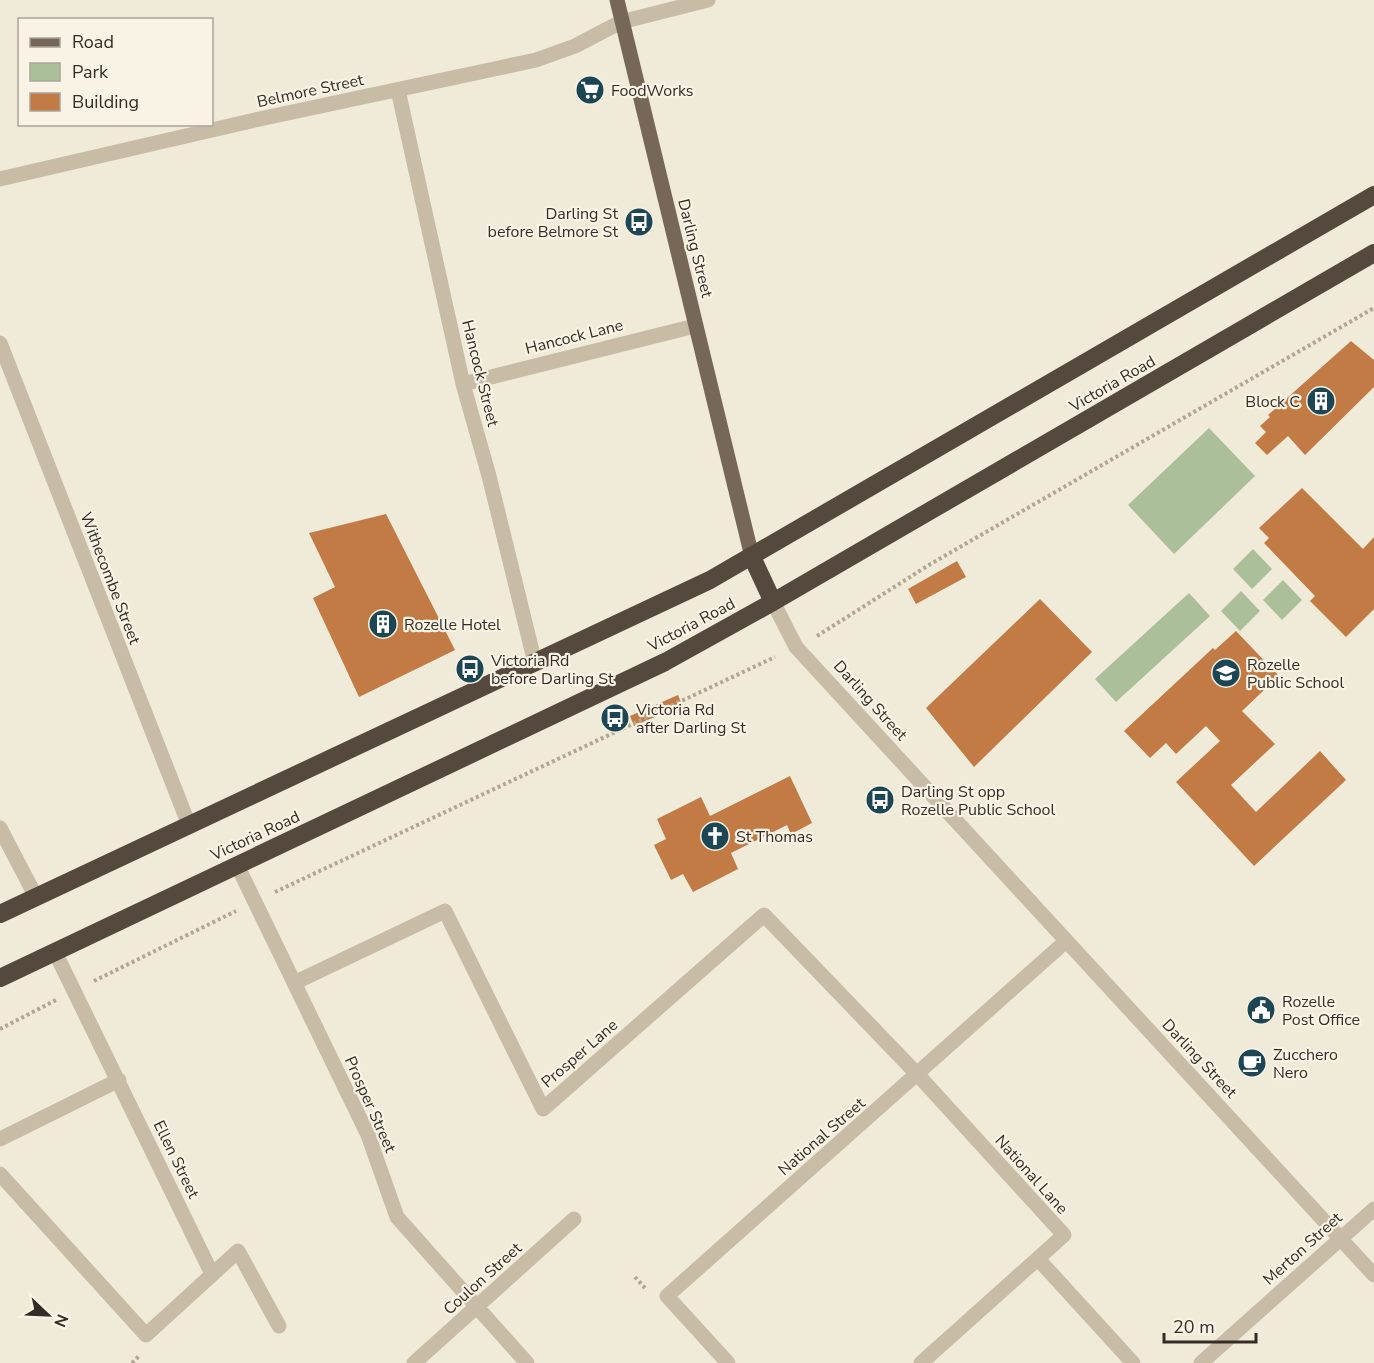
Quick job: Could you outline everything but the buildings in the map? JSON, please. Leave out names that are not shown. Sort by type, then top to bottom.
[{"type":"highway","name":"Victoria Road","points":[[0,914],[710,580],[1374,195]]},
{"type":"highway","name":"Victoria Road","points":[[0,978],[664,662],[773,602],[1374,253]]},
{"type":"highway","name":"Darling Street","points":[[752,557],[773,602]]},
{"type":"main road","name":"Darling Street","points":[[617,0],[752,557]]},
{"type":"street","name":"Belmore Street","points":[[0,179],[536,60],[575,46],[621,22],[708,0]]},
{"type":"street","name":"Hancock Street","points":[[398,90],[463,384],[489,476],[535,663]]},
{"type":"street","name":"Hancock Lane","points":[[463,384],[695,326]]},
{"type":"street","name":"Withecombe Street","points":[[0,343],[189,825]]},
{"type":"street","name":"Darling Street","points":[[773,602],[796,647],[1065,942],[1374,1275]]},
{"type":"street","points":[[0,828],[36,897]]},
{"type":"street","name":"Prosper Street","points":[[237,865],[253,903],[368,1135],[397,1217],[527,1363]]},
{"type":"street","name":"Prosper Lane","points":[[294,983],[446,911],[543,1109],[764,915],[918,1075]]},
{"type":"street","name":"National Street","points":[[728,1363],[667,1296],[1065,942]]},
{"type":"street","name":"Ellen Street","points":[[55,952],[212,1274]]},
{"type":"street","name":"National Lane","points":[[918,1075],[1064,1235],[1039,1260],[921,1363]]},
{"type":"street","points":[[0,1139],[119,1080]]},
{"type":"street","points":[[0,1174],[146,1335],[238,1251],[279,1326]]},
{"type":"street","name":"Merton Street","points":[[1201,1363],[1374,1209]]},
{"type":"street","name":"Coulon Street","points":[[414,1363],[574,1219]]},
{"type":"street","points":[[1039,1260],[1133,1363]]},
{"type":"path","points":[[0,1029],[253,903],[796,647],[1178,419],[1374,308]]},
{"type":"green space","points":[[1209,428],[1255,476],[1174,554],[1128,505]]},
{"type":"green space","points":[[1253,549],[1272,569],[1252,589],[1233,569]]},
{"type":"green space","points":[[1283,580],[1302,600],[1282,620],[1263,600]]},
{"type":"green space","points":[[1241,591],[1260,611],[1240,631],[1221,611]]},
{"type":"green space","points":[[1189,593],[1210,616],[1116,702],[1095,679]]},
{"type":"place","name":"FoodWorks","points":[[590,90]]},
{"type":"place","name":"Darling St before Belmore St","points":[[639,222]]},
{"type":"place","name":"Block C","points":[[1321,401]]},
{"type":"place","name":"Rozelle Hotel","points":[[383,624]]},
{"type":"place","name":"Victoria Rd before Darling St","points":[[470,669]]},
{"type":"place","name":"Rozelle Public School","points":[[1226,673]]},
{"type":"place","name":"Victoria Rd after Darling St","points":[[615,718]]},
{"type":"place","name":"Darling St opp Rozelle Public School","points":[[880,800]]},
{"type":"place","name":"St Thomas","points":[[715,836]]},
{"type":"place","name":"Rozelle Post Office","points":[[1261,1010]]},
{"type":"place","name":"Zucchero Nero","points":[[1252,1063]]}]
